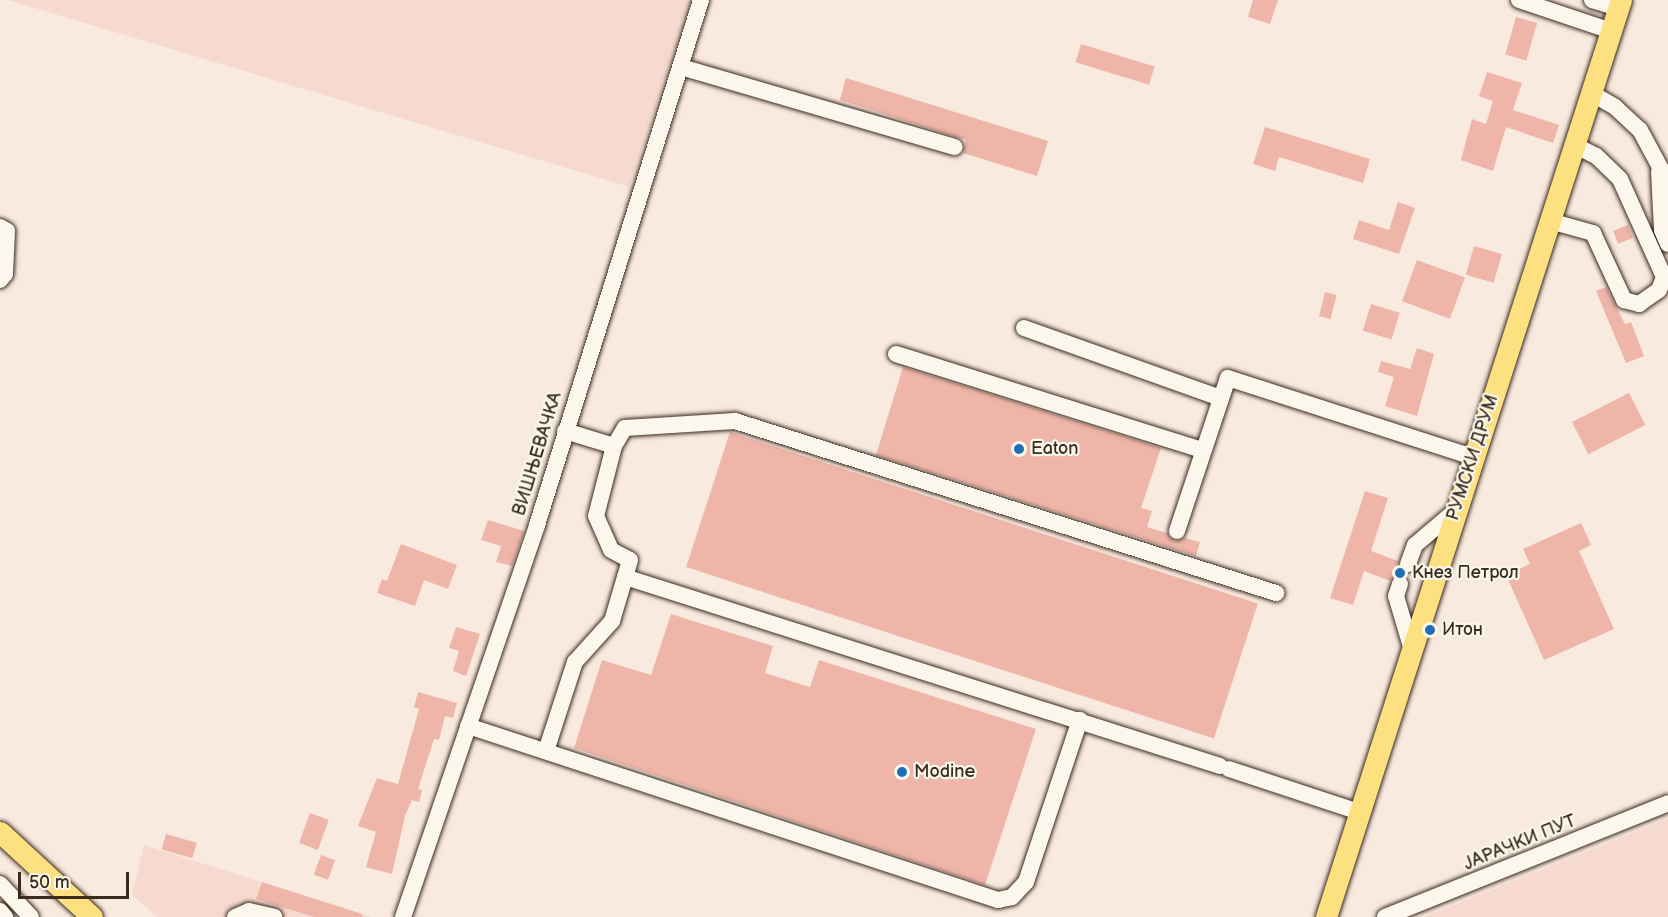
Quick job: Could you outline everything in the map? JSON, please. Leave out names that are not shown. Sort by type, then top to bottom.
[{"type":"main road","name":"РУМСКИ ДРУМ","points":[[1326,917],[1620,4]]},
{"type":"main road","points":[[0,832],[92,917]]},
{"type":"street","name":"ВИШЊЕВАЧКА","points":[[404,917],[565,431],[701,0]]},
{"type":"street","points":[[1519,0],[1611,31]]},
{"type":"street","points":[[1592,0],[1620,4]]},
{"type":"street","points":[[681,67],[955,147]]},
{"type":"street","points":[[1591,93],[1615,106],[1640,130],[1663,177],[1662,230],[1668,244]]},
{"type":"street","points":[[1551,221],[1593,233],[1624,300],[1639,304],[1659,290],[1664,277],[1620,179],[1596,156],[1574,145]]},
{"type":"street","points":[[0,227],[7,231],[5,274],[0,280]]},
{"type":"street","points":[[1024,328],[1221,398]]},
{"type":"street","points":[[896,354],[1203,450]]},
{"type":"street","points":[[1177,531],[1228,378],[1473,457]]},
{"type":"street","points":[[546,751],[574,662],[612,621],[630,560],[611,550],[595,505],[614,446],[626,428],[735,421],[1276,593]]},
{"type":"street","points":[[565,431],[614,446]]},
{"type":"street","points":[[1408,564],[1415,545],[1455,511]]},
{"type":"street","points":[[625,577],[1080,720],[1359,812]]},
{"type":"street","points":[[1401,585],[1396,596],[1412,650]]},
{"type":"street","points":[[468,726],[998,900],[1012,897],[1026,882],[1080,720]]},
{"type":"street","name":"ЈАРАЧКИ ПУТ","points":[[1385,917],[1668,803]]},
{"type":"street","points":[[0,884],[31,917]]},
{"type":"street","points":[[0,911],[4,917]]},
{"type":"street","points":[[235,917],[249,911],[274,917]]},
{"type":"shaded area","points":[[8,0],[690,0],[630,187]]},
{"type":"shaded area","points":[[1668,819],[1668,917],[1425,917]]},
{"type":"shaded area","points":[[144,845],[372,917],[157,917],[132,895]]},
{"type":"building","points":[[1253,0],[1278,0],[1270,24],[1248,17]]},
{"type":"building","points":[[1516,17],[1537,23],[1526,61],[1505,54]]},
{"type":"building","points":[[1081,44],[1155,67],[1149,85],[1075,62]]},
{"type":"building","points":[[1487,72],[1522,83],[1513,110],[1559,125],[1553,143],[1506,127],[1493,171],[1461,160],[1472,119],[1486,124],[1493,101],[1479,96]]},
{"type":"building","points":[[846,78],[1048,141],[1037,176],[963,153],[966,140],[840,100]]},
{"type":"building","points":[[1265,127],[1370,159],[1363,183],[1279,157],[1275,171],[1253,164]]},
{"type":"building","points":[[1398,202],[1415,208],[1399,254],[1353,239],[1359,220],[1389,230]]},
{"type":"building","points":[[1628,225],[1633,238],[1618,244],[1613,231]]},
{"type":"building","points":[[1474,246],[1502,254],[1494,283],[1466,275]]},
{"type":"building","points":[[1417,260],[1465,277],[1450,319],[1402,301]]},
{"type":"building","points":[[1606,287],[1625,324],[1631,322],[1644,356],[1626,363],[1596,291]]},
{"type":"building","points":[[1325,292],[1337,295],[1331,319],[1319,316]]},
{"type":"building","points":[[1371,304],[1400,313],[1392,340],[1363,331]]},
{"type":"building","points":[[1417,348],[1434,354],[1417,416],[1385,406],[1394,377],[1378,372],[1381,361],[1410,369]]},
{"type":"building","name":"Eaton","points":[[903,367],[1161,448],[1141,508],[1152,511],[1147,527],[1167,533],[1174,541],[1185,538],[1200,542],[1196,556],[876,455]]},
{"type":"building","points":[[1629,393],[1645,425],[1588,454],[1572,422]]},
{"type":"building","points":[[730,432],[1258,604],[1214,739],[686,567]]},
{"type":"building","points":[[1365,491],[1388,498],[1371,551],[1398,561],[1400,570],[1407,574],[1397,574],[1390,581],[1364,571],[1353,605],[1330,598]]},
{"type":"building","points":[[488,520],[524,531],[512,566],[496,562],[501,546],[481,540]]},
{"type":"building","points":[[1581,523],[1591,545],[1579,551],[1614,629],[1544,660],[1506,575],[1530,564],[1523,549]]},
{"type":"building","points":[[401,544],[457,565],[448,589],[424,580],[415,606],[377,593],[382,579],[387,581]]},
{"type":"building","points":[[671,614],[773,646],[765,673],[810,687],[819,660],[1036,729],[985,885],[574,748],[602,660],[651,675]]},
{"type":"building","points":[[456,627],[480,634],[466,676],[453,671],[459,651],[449,648]]},
{"type":"building","points":[[418,692],[457,703],[453,718],[445,716],[439,740],[434,739],[418,789],[422,790],[419,802],[412,800],[405,816],[392,874],[366,867],[376,832],[358,826],[377,778],[398,784],[419,709],[414,707]]},
{"type":"building","points":[[310,813],[329,820],[318,850],[299,843]]},
{"type":"building","points":[[166,834],[197,843],[192,858],[162,849]]},
{"type":"building","points":[[321,855],[335,860],[328,880],[314,875]]},
{"type":"building","points":[[262,882],[362,914],[362,917],[314,917],[256,899]]},
{"type":"place","name":"Eaton","points":[[1019,449]]},
{"type":"place","name":"Кнез Петрол","points":[[1400,573]]},
{"type":"place","name":"Итон","points":[[1430,630]]},
{"type":"place","name":"Modine","points":[[902,772]]}]
